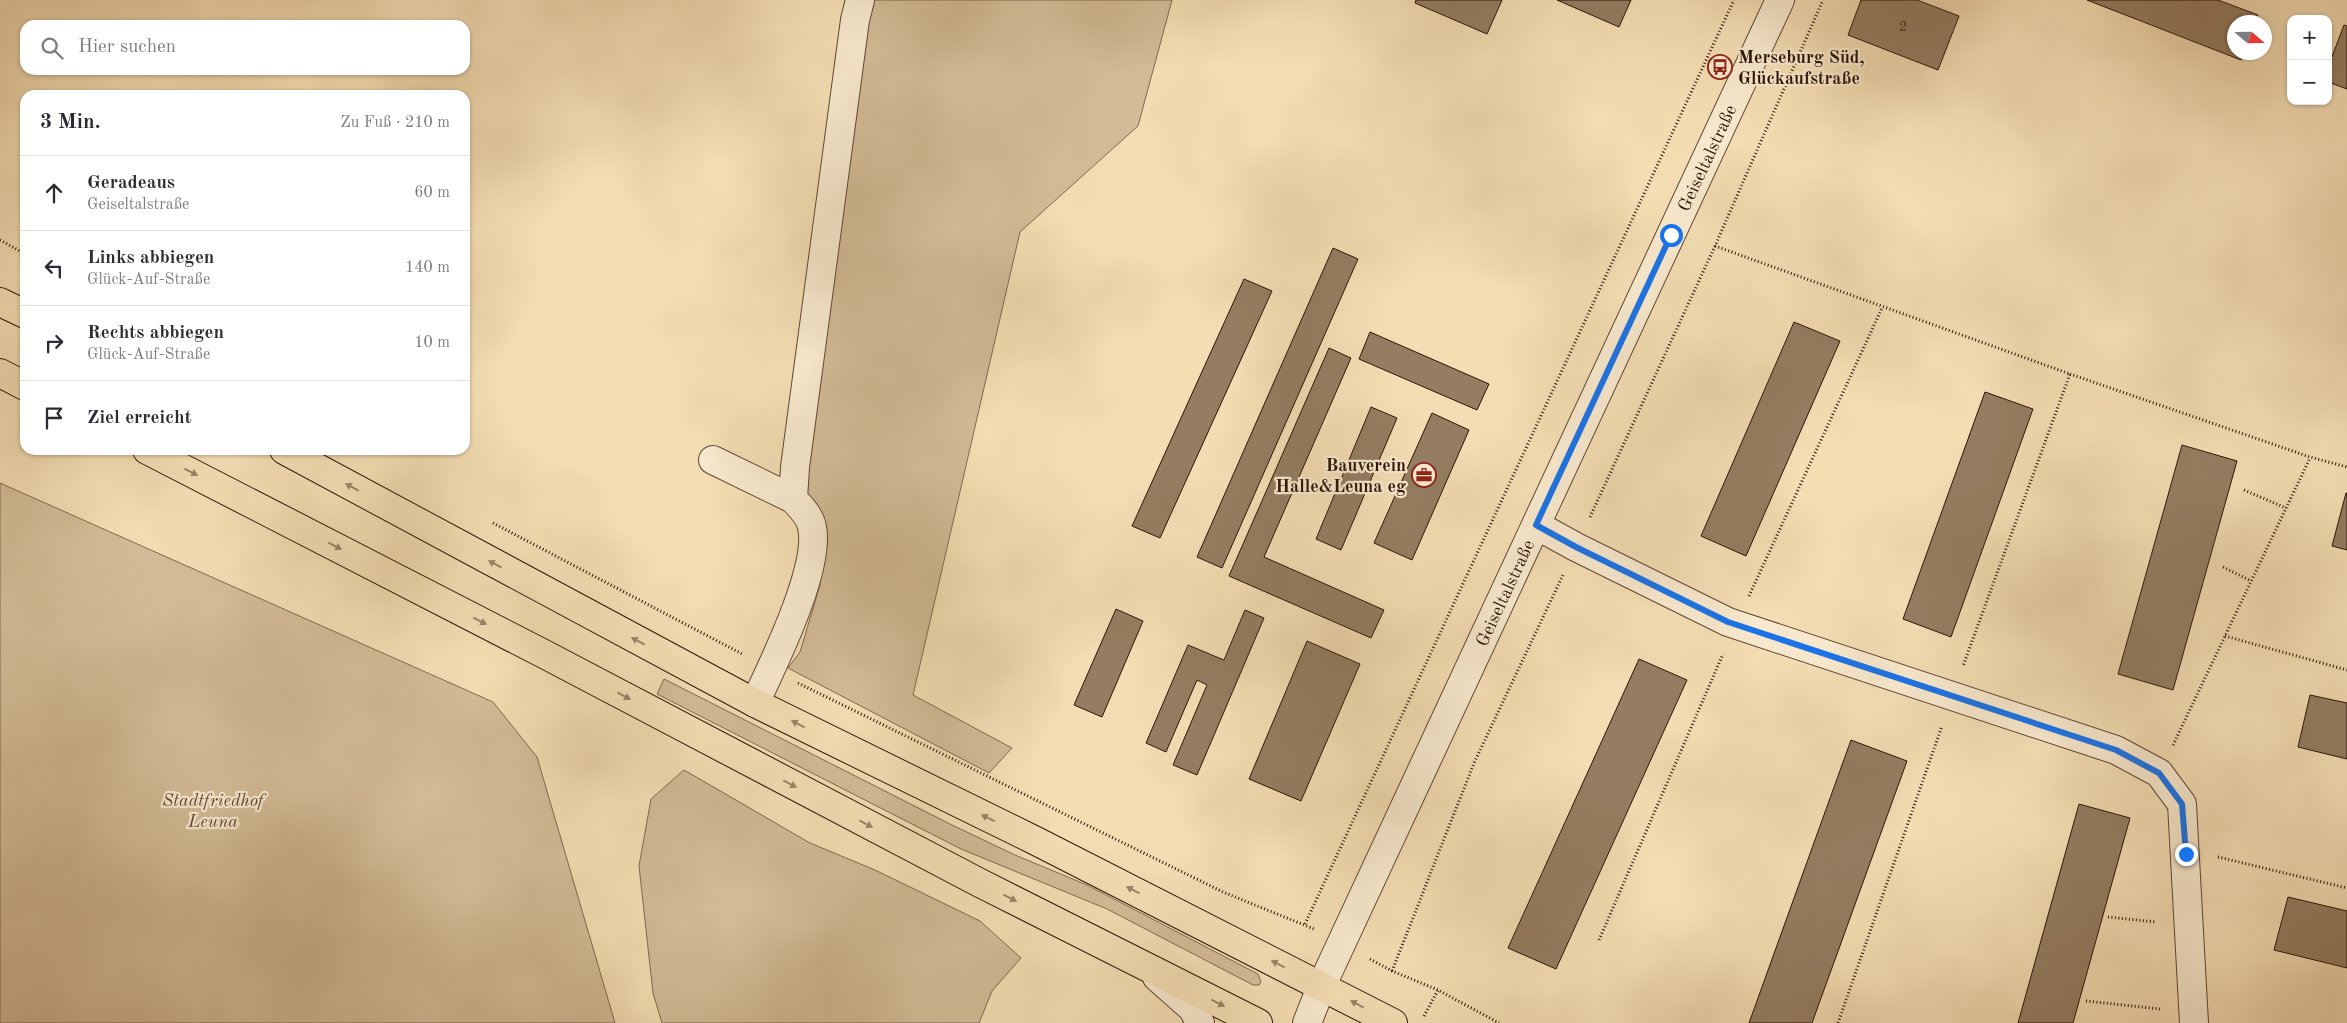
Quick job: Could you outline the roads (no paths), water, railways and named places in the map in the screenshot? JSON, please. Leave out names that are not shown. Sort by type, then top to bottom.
[{"type":"main road","points":[[0,302],[20,312]]},
{"type":"main road","points":[[0,373],[20,383]]},
{"type":"main road","points":[[157,455],[544,654],[980,883],[1258,1023]]},
{"type":"main road","points":[[293,455],[755,703],[1393,1023]]},
{"type":"street","points":[[793,498],[798,447],[854,30],[860,0]]},
{"type":"street","name":"Geiseltalstraße","points":[[1307,1023],[1322,986],[1780,0]]},
{"type":"street","points":[[713,460],[793,498],[802,508],[812,526],[812,550],[805,582],[755,703]]},
{"type":"street","points":[[1536,525],[1576,547],[1728,622],[2116,750],[2159,773],[2182,804],[2194,1018]]},
{"type":"street","points":[[1145,966],[1193,1009],[1200,1023]]},
{"type":"place","name":"Merseburg Süd, Glückaufstraße","points":[[1720,67]]},
{"type":"place","name":"Bauverein Halle&Leuna eg","points":[[1424,475]]},
{"type":"park label","name":"Stadtfriedhof Leuna","points":[[213,810]]}]
